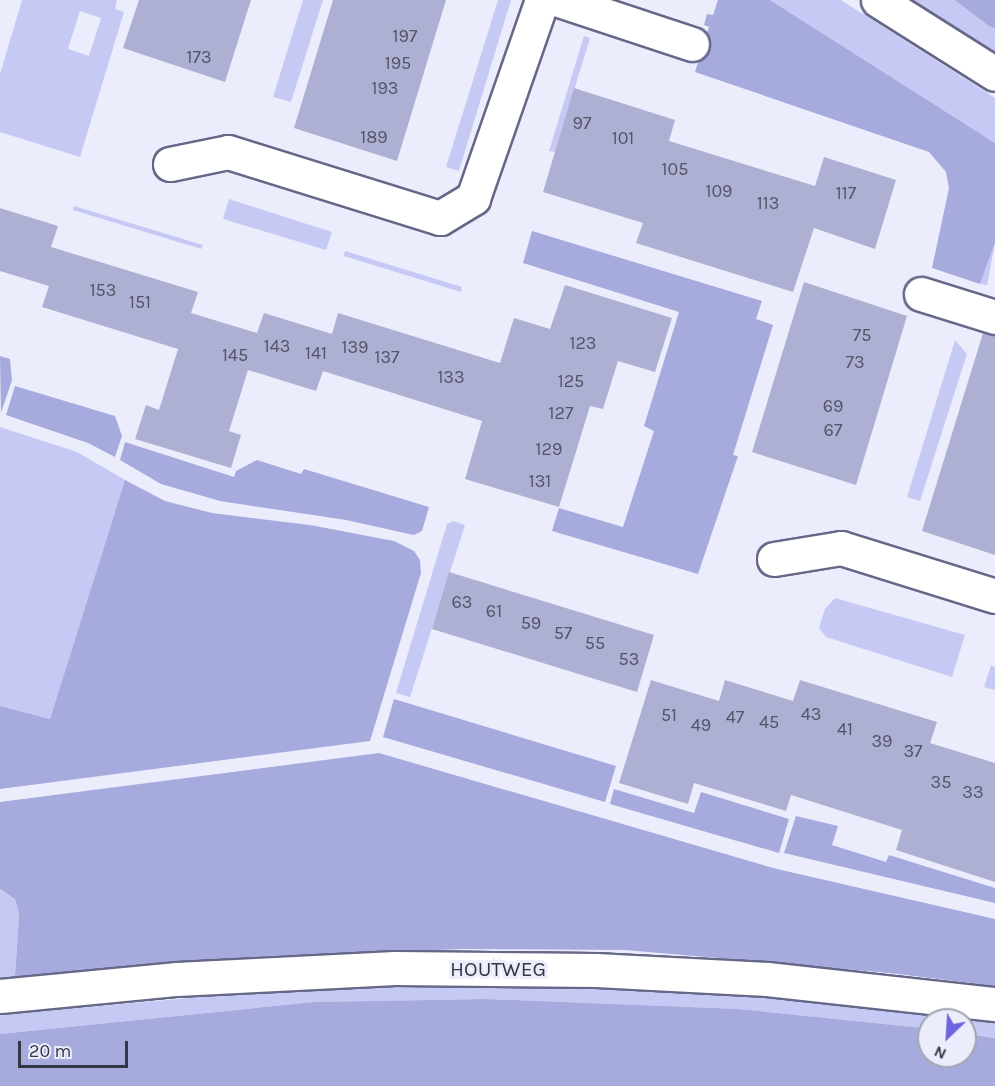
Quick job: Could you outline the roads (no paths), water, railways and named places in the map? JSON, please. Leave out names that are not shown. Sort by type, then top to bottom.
[{"type":"street","points":[[170,164],[228,152],[440,218],[473,198],[542,0]]},
{"type":"street","points":[[559,0],[692,44]]},
{"type":"street","points":[[878,0],[995,74]]},
{"type":"street","points":[[921,294],[995,317]]},
{"type":"street","points":[[774,559],[841,548],[995,596]]},
{"type":"street","name":"HOUTWEG","points":[[0,996],[177,979],[384,969],[596,970],[767,979],[995,1004]]}]
